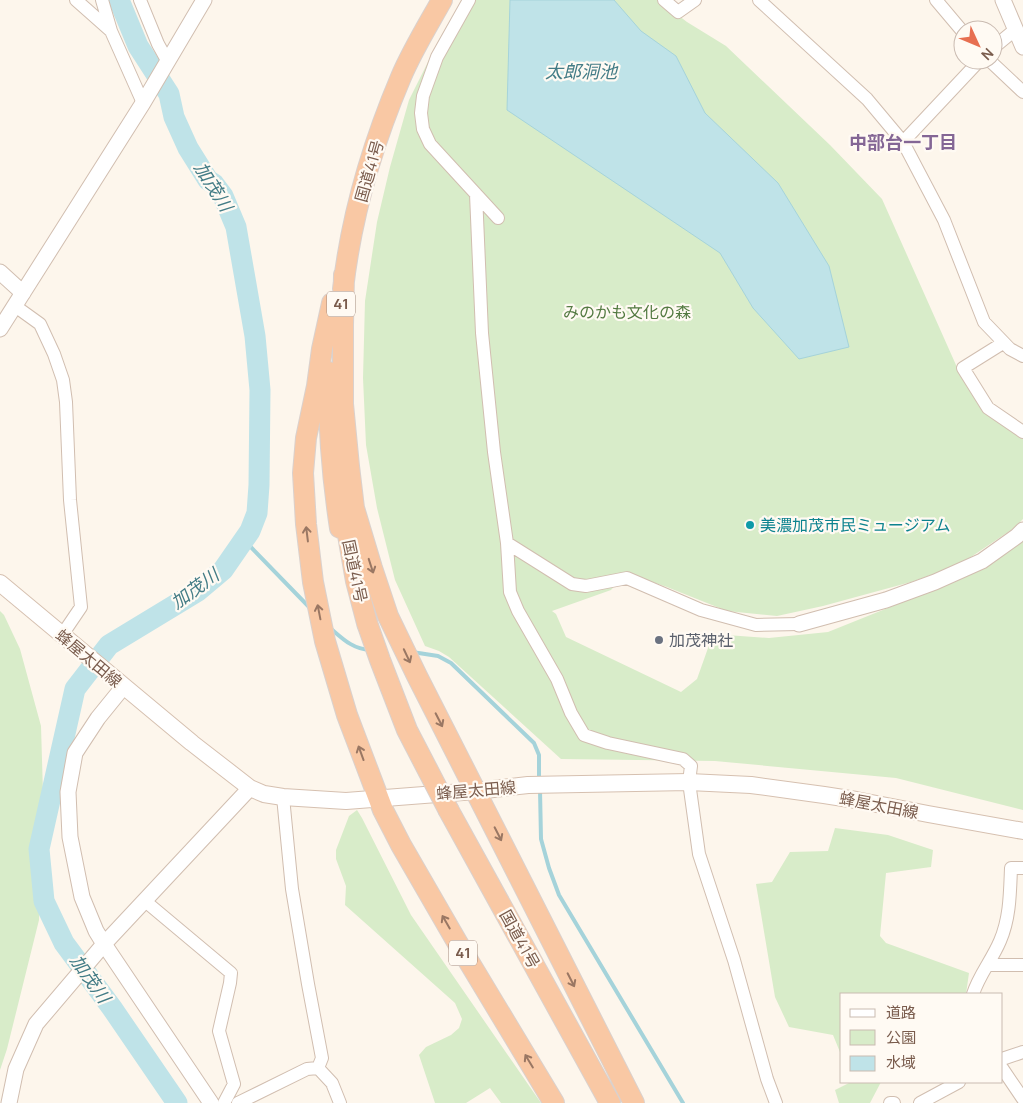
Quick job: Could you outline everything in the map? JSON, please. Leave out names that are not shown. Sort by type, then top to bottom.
[{"type":"highway","name":"国道41号","points":[[429,0],[386,89],[373,125],[342,241],[332,303],[329,354],[329,407],[332,470],[342,544],[354,598],[407,730],[445,812],[604,1103]]},
{"type":"highway","name":"国道41号","points":[[364,624],[342,504],[336,441],[336,349],[344,276],[349,244],[360,199],[381,130],[402,76],[442,0]]},
{"type":"highway","name":"41","points":[[344,276],[343,404],[348,466],[354,508],[385,608],[417,676],[634,1103]]},
{"type":"highway","name":"41","points":[[332,303],[322,349],[304,455],[306,524],[313,582],[325,641],[347,715],[378,799],[401,845],[554,1103]]},
{"type":"highway","name":"国道41号","points":[[445,812],[610,1103]]},
{"type":"main road","name":"蜂屋太田線","points":[[0,583],[192,743],[250,788],[264,794],[346,801],[545,785],[689,782],[751,785],[824,795],[1023,831]]},
{"type":"street","points":[[76,0],[111,31]]},
{"type":"street","points":[[102,0],[111,31],[143,103]]},
{"type":"street","points":[[140,0],[158,44],[168,62]]},
{"type":"street","points":[[0,329],[143,103],[204,0]]},
{"type":"street","points":[[469,0],[437,57],[423,96],[420,113],[422,129],[430,144],[498,218]]},
{"type":"street","points":[[664,0],[678,12],[695,0]]},
{"type":"street","points":[[760,0],[867,99],[903,142],[944,220],[984,322],[1003,343],[1023,356]]},
{"type":"street","points":[[936,0],[953,20]]},
{"type":"street","points":[[1003,0],[1023,47]]},
{"type":"street","points":[[1003,40],[1016,29]]},
{"type":"street","points":[[903,142],[971,70]]},
{"type":"street","points":[[1000,70],[1023,92]]},
{"type":"street","points":[[476,194],[482,332],[494,452],[507,543],[510,592],[518,611],[557,679],[570,712],[584,735],[608,743],[683,759],[691,766],[689,782],[699,854],[734,960],[767,1079],[776,1103]]},
{"type":"street","points":[[0,272],[23,293]]},
{"type":"street","points":[[14,306],[40,324],[54,354],[63,380],[66,402],[70,500],[81,607],[62,635]]},
{"type":"street","points":[[1003,343],[963,368],[988,408],[1023,432]]},
{"type":"street","points":[[507,543],[572,584],[586,586],[627,578],[701,610],[756,625],[799,624],[886,600],[935,582],[982,561],[1023,530]]},
{"type":"street","points":[[123,686],[98,718],[75,753],[68,792],[70,837],[82,897],[96,931],[104,944],[211,1103]]},
{"type":"street","points":[[10,1103],[16,1070],[36,1024],[93,956],[250,788]]},
{"type":"street","points":[[283,797],[292,889],[322,1058],[318,1068]]},
{"type":"street","points":[[973,993],[1000,941],[1007,921],[1011,868],[1023,868]]},
{"type":"street","points":[[145,901],[231,973],[218,1031],[234,1084],[224,1103]]},
{"type":"street","points":[[988,965],[1023,965]]},
{"type":"street","points":[[1003,1059],[1023,1052]]},
{"type":"street","points":[[238,1103],[307,1069],[318,1068]]},
{"type":"street","points":[[318,1068],[332,1083],[340,1103]]},
{"type":"street","points":[[1003,1069],[1023,1099]]},
{"type":"street","points":[[920,1103],[957,1083]]},
{"type":"green space","name":"みのかも文化の森","points":[[462,0],[658,0],[687,22],[726,46],[830,145],[882,199],[956,365],[987,411],[1023,437],[1023,519],[1014,528],[959,565],[911,582],[823,606],[777,616],[727,611],[626,573],[611,590],[552,611],[556,614],[566,637],[681,692],[697,679],[713,634],[769,638],[828,632],[965,577],[1023,537],[1023,810],[896,778],[715,761],[561,759],[449,657],[425,646],[395,580],[377,508],[366,445],[363,378],[365,301],[377,222],[409,100],[440,38]]},
{"type":"green space","points":[[0,611],[4,615],[20,649],[41,726],[43,793],[39,920],[0,1070]]},
{"type":"green space","points":[[357,810],[411,915],[541,1103],[501,1103],[490,1088],[466,1103],[435,1103],[419,1055],[426,1047],[451,1035],[459,1028],[462,1019],[455,1003],[345,905],[346,886],[336,859],[336,850],[349,816]]},
{"type":"green space","points":[[835,828],[888,835],[933,850],[931,867],[886,873],[880,936],[886,943],[969,973],[966,993],[840,993],[840,1052],[833,1035],[789,1027],[775,997],[756,884],[772,882],[790,852],[828,851]]},
{"type":"green space","points":[[849,1083],[880,1083],[870,1103],[839,1103],[835,1090]]},
{"type":"water","name":"太郎洞池","points":[[510,0],[614,0],[641,31],[676,56],[705,113],[778,183],[829,266],[849,347],[799,359],[753,308],[720,253],[507,110]]},
{"type":"waterway","name":"加茂川","points":[[119,0],[138,46],[169,94],[174,117],[188,148],[208,180],[214,184],[223,196],[236,227],[255,336],[260,390],[257,513],[250,531],[223,570],[198,591],[109,645],[75,689],[39,849],[44,901],[64,943],[112,1008],[177,1103]]},
{"type":"waterway","points":[[244,540],[310,608]]},
{"type":"waterway","points":[[329,627],[343,639],[358,648],[370,650]]},
{"type":"waterway","points":[[412,652],[438,656],[451,663],[534,743],[539,755],[539,781]]},
{"type":"waterway","points":[[540,790],[541,839],[559,895],[683,1103]]},
{"type":"place","name":"美濃加茂市民ミュージアム","points":[[750,525]]},
{"type":"place","name":"加茂神社","points":[[659,640]]},
{"type":"district","name":"中部台一丁目","points":[[903,143]]}]
